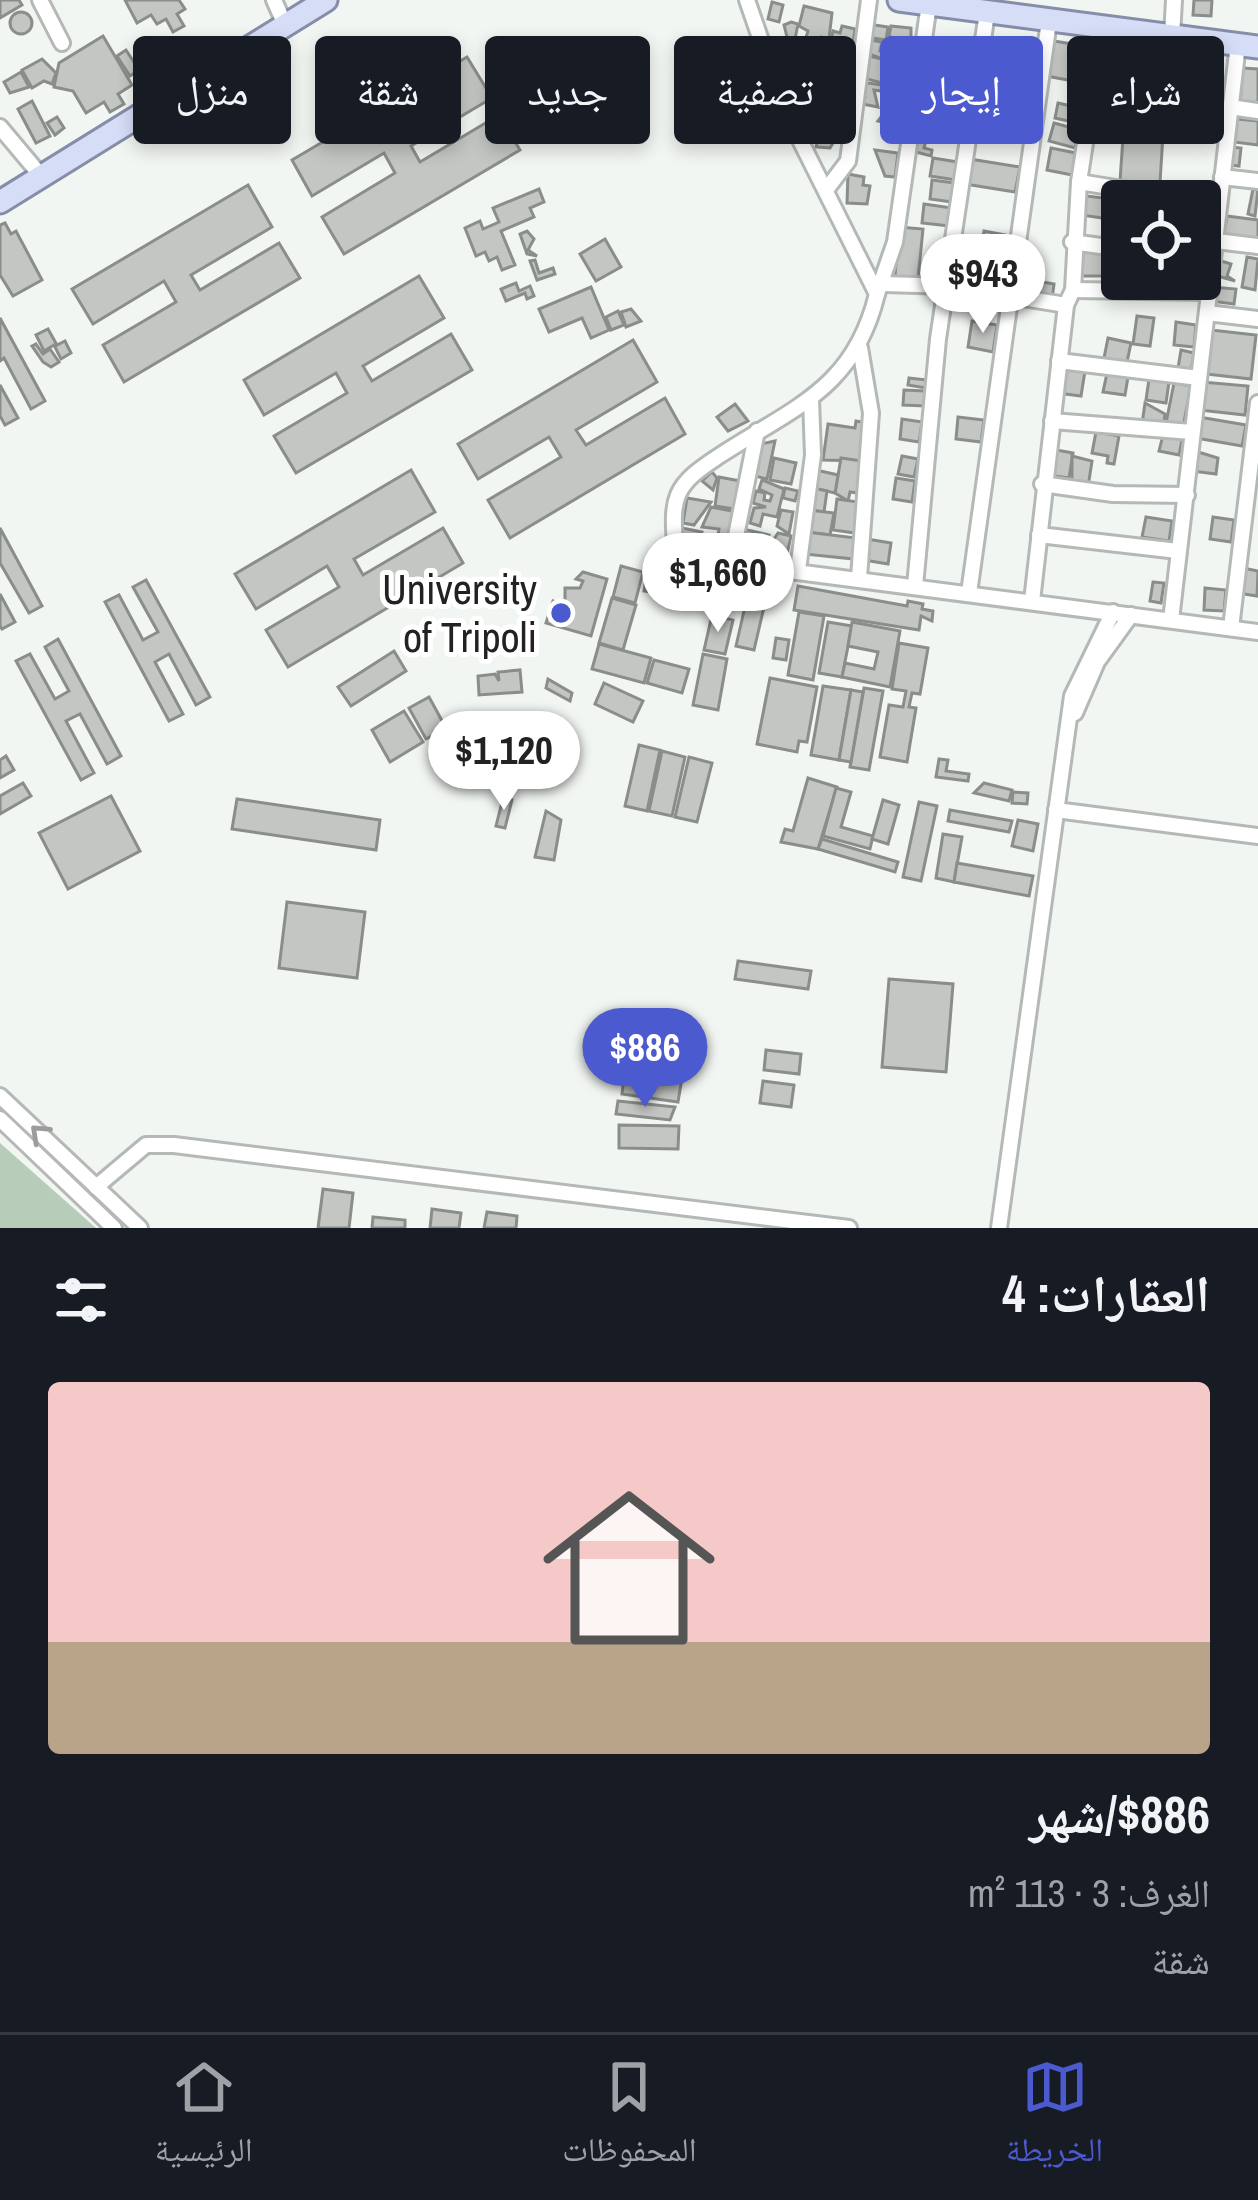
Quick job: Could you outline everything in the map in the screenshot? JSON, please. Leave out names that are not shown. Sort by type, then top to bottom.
[{"type":"main road","points":[[0,202],[326,0]]},
{"type":"main road","points":[[899,0],[1172,36]]},
{"type":"street","points":[[40,0],[62,43]]},
{"type":"street","points":[[274,0],[285,25]]},
{"type":"street","points":[[747,0],[785,110],[880,289]]},
{"type":"street","points":[[826,190],[848,161],[869,0]]},
{"type":"street","points":[[1172,36],[1174,0]]},
{"type":"street","points":[[929,4],[896,242],[860,348],[811,399],[700,469],[676,500],[676,551],[1258,632]]},
{"type":"street","points":[[915,586],[938,339],[950,286],[987,13]]},
{"type":"street","points":[[969,593],[1049,20]]},
{"type":"street","points":[[1032,602],[1079,182],[1103,27]]},
{"type":"street","points":[[1221,191],[1230,107],[1248,45]]},
{"type":"street","points":[[1230,107],[1258,111]]},
{"type":"street","points":[[0,127],[42,177]]},
{"type":"street","points":[[1222,177],[1258,181]]},
{"type":"street","points":[[1079,182],[1101,185]]},
{"type":"street","points":[[1072,242],[1101,246]]},
{"type":"street","points":[[1221,242],[1258,246]]},
{"type":"street","points":[[880,289],[950,286],[1008,296],[1101,297]]},
{"type":"street","points":[[1171,620],[1209,300]]},
{"type":"street","points":[[1208,313],[1258,319]]},
{"type":"street","points":[[859,578],[871,412],[860,348]]},
{"type":"street","points":[[1059,361],[1199,378]]},
{"type":"street","points":[[798,570],[812,455],[811,399]]},
{"type":"street","points":[[1231,628],[1258,403]]},
{"type":"street","points":[[1052,421],[1192,432]]},
{"type":"street","points":[[731,561],[758,431]]},
{"type":"street","points":[[1042,484],[1113,494],[1187,495]]},
{"type":"street","points":[[1040,535],[1178,551]]},
{"type":"street","points":[[999,1228],[1072,696],[1113,612]]},
{"type":"street","points":[[1066,735],[1096,662],[1131,615]]},
{"type":"street","points":[[1056,810],[1258,836]]},
{"type":"street","points":[[0,1096],[140,1228]]},
{"type":"street","points":[[0,1119],[114,1228]]},
{"type":"street","points":[[96,1187],[146,1145],[174,1145],[849,1228]]},
{"type":"green space","points":[[0,1143],[96,1228],[0,1228]]},
{"type":"building","points":[[0,0],[19,0],[22,5],[0,18]]},
{"type":"building","points":[[125,0],[179,0],[185,9],[177,14],[184,26],[173,32],[166,19],[157,24],[151,15],[137,23]]},
{"type":"building","points":[[1194,0],[1212,0],[1211,16],[1193,15]]},
{"type":"building","points":[[772,2],[783,5],[779,22],[768,19]]},
{"type":"building","points":[[804,6],[832,13],[829,36],[806,36],[808,31],[799,26]]},
{"type":"building","points":[[21,12],[32,23],[21,34],[10,23]]},
{"type":"building","points":[[798,24],[796,36],[787,36],[784,25]]},
{"type":"building","points":[[868,24],[888,27],[887,36],[880,39],[866,37]]},
{"type":"building","points":[[842,26],[855,29],[854,36],[832,36],[833,31],[840,33]]},
{"type":"building","points":[[891,26],[911,28],[911,36],[889,36]]},
{"type":"building","points":[[103,36],[132,85],[118,94],[124,104],[110,112],[104,102],[86,113],[73,91],[54,87],[59,63]]},
{"type":"building","points":[[869,40],[880,42],[880,58],[867,53]]},
{"type":"building","points":[[1048,40],[1067,43],[1067,80],[1043,75]]},
{"type":"building","points":[[126,50],[133,61],[133,74],[130,76],[117,56]]},
{"type":"building","points":[[864,55],[880,59],[880,83],[860,77]]},
{"type":"building","points":[[467,57],[485,87],[485,102],[461,116],[461,61]]},
{"type":"building","points":[[42,59],[56,73],[52,84],[44,81],[32,88],[22,70]]},
{"type":"building","points":[[1243,68],[1258,69],[1258,106],[1240,104]]},
{"type":"building","points":[[21,72],[29,87],[10,93],[4,82]]},
{"type":"building","points":[[861,82],[880,85],[880,91],[874,90],[878,107],[857,103],[865,97]]},
{"type":"building","points":[[32,101],[50,136],[36,143],[18,109]]},
{"type":"building","points":[[1058,103],[1067,105],[1067,121],[1055,118]]},
{"type":"building","points":[[57,117],[64,128],[55,135],[47,123]]},
{"type":"building","points":[[1237,119],[1258,121],[1258,145],[1234,142]]},
{"type":"building","points":[[485,123],[485,144],[516,144],[520,150],[344,254],[322,217],[395,173],[384,153],[312,196],[292,160],[319,144],[414,144],[411,146],[420,162],[450,144],[461,144],[461,138]]},
{"type":"building","points":[[1054,123],[1067,126],[1067,144],[1076,144],[1075,148],[1049,141]]},
{"type":"building","points":[[916,144],[932,150],[931,156],[916,152]]},
{"type":"building","points":[[1123,144],[1162,144],[1160,180],[1120,180]]},
{"type":"building","points":[[1231,147],[1241,148],[1239,166],[1229,165]]},
{"type":"building","points":[[1051,148],[1076,153],[1072,175],[1047,170]]},
{"type":"building","points":[[875,150],[898,153],[895,177],[885,176]]},
{"type":"building","points":[[933,158],[958,162],[956,180],[930,176]]},
{"type":"building","points":[[970,159],[1020,167],[1015,192],[965,184]]},
{"type":"building","points":[[848,174],[864,177],[863,185],[870,186],[867,204],[847,203]]},
{"type":"building","points":[[932,180],[955,183],[952,202],[930,199]]},
{"type":"building","points":[[248,185],[272,227],[191,275],[200,290],[279,243],[300,278],[124,382],[103,345],[176,302],[164,281],[93,324],[72,289]]},
{"type":"building","points":[[539,189],[544,202],[530,208],[534,217],[501,231],[515,265],[502,270],[497,257],[489,261],[485,252],[476,256],[465,228],[480,221],[483,229],[499,222],[493,208]]},
{"type":"building","points":[[1253,189],[1258,190],[1255,216],[1248,214]]},
{"type":"building","points":[[1078,195],[1101,198],[1101,218],[1075,214]]},
{"type":"building","points":[[924,204],[952,208],[950,226],[922,223]]},
{"type":"building","points":[[1227,216],[1258,220],[1258,245],[1223,240]]},
{"type":"building","points":[[5,223],[11,234],[16,231],[42,280],[13,296],[0,275],[0,225]]},
{"type":"building","points":[[899,227],[923,229],[918,279],[895,277]]},
{"type":"building","points":[[527,231],[534,239],[528,250],[537,256],[527,254],[520,234]]},
{"type":"building","points":[[984,231],[1005,235],[1001,258],[980,254]]},
{"type":"building","points":[[605,239],[621,267],[596,281],[580,254]]},
{"type":"building","points":[[1081,249],[1101,249],[1101,276],[1081,276]]},
{"type":"building","points":[[956,253],[978,256],[974,281],[952,277]]},
{"type":"building","points":[[1247,257],[1258,259],[1255,290],[1242,287]]},
{"type":"building","points":[[535,260],[539,273],[553,268],[555,274],[537,280],[530,261]]},
{"type":"building","points":[[1221,261],[1231,264],[1227,276],[1235,281],[1221,277]]},
{"type":"building","points":[[419,276],[444,318],[363,366],[372,381],[451,334],[472,370],[296,473],[274,436],[347,393],[336,373],[264,415],[244,380]]},
{"type":"building","points":[[1037,281],[1054,284],[1052,299],[1035,297]]},
{"type":"building","points":[[516,283],[519,291],[530,286],[534,296],[527,299],[525,293],[506,301],[501,289]]},
{"type":"building","points":[[591,287],[609,330],[591,338],[582,318],[549,332],[539,309]]},
{"type":"building","points":[[1221,288],[1236,289],[1234,304],[1211,301],[1221,300]]},
{"type":"building","points":[[631,309],[641,321],[626,327],[621,312]]},
{"type":"building","points":[[618,311],[624,325],[611,330],[606,317]]},
{"type":"building","points":[[1137,316],[1154,318],[1150,346],[1133,344]]},
{"type":"building","points":[[0,318],[45,401],[31,409],[4,358],[0,361]]},
{"type":"building","points":[[972,321],[997,325],[993,352],[968,347]]},
{"type":"building","points":[[1176,322],[1196,325],[1194,347],[1174,345]]},
{"type":"building","points":[[48,329],[57,345],[65,341],[71,353],[61,359],[54,345],[44,351],[36,335]]},
{"type":"building","points":[[1211,330],[1256,335],[1251,379],[1206,374]]},
{"type":"building","points":[[1108,338],[1131,343],[1127,362],[1104,358]]},
{"type":"building","points":[[633,340],[657,382],[576,430],[586,445],[665,398],[685,434],[510,538],[488,500],[561,457],[549,437],[478,479],[458,444]]},
{"type":"building","points":[[36,344],[43,354],[50,349],[59,362],[51,367],[43,362],[32,346]]},
{"type":"building","points":[[1181,350],[1194,353],[1191,370],[1178,368]]},
{"type":"building","points":[[1061,368],[1085,371],[1081,396],[1057,393]]},
{"type":"building","points":[[1107,373],[1128,377],[1125,395],[1103,392]]},
{"type":"building","points":[[909,378],[927,380],[926,388],[908,385]]},
{"type":"building","points":[[1149,379],[1169,382],[1166,403],[1146,400]]},
{"type":"building","points":[[1202,382],[1248,386],[1245,415],[1199,410]]},
{"type":"building","points":[[1174,383],[1191,386],[1183,427],[1166,423]]},
{"type":"building","points":[[0,385],[18,418],[5,425],[0,416]]},
{"type":"building","points":[[904,390],[925,391],[925,406],[903,405]]},
{"type":"building","points":[[1145,403],[1165,414],[1163,427],[1142,424]]},
{"type":"building","points":[[735,404],[748,421],[728,431],[717,417]]},
{"type":"building","points":[[958,417],[984,420],[981,442],[956,439]]},
{"type":"building","points":[[1199,417],[1246,425],[1242,446],[1196,438]]},
{"type":"building","points":[[902,419],[922,422],[919,442],[900,439]]},
{"type":"building","points":[[856,421],[867,423],[862,461],[823,460],[828,424],[855,428]]},
{"type":"building","points":[[1096,432],[1119,436],[1114,464],[1107,463],[1108,456],[1092,453]]},
{"type":"building","points":[[1163,435],[1182,440],[1179,455],[1159,451]]},
{"type":"building","points":[[775,441],[767,479],[755,476],[761,444]]},
{"type":"building","points":[[1051,449],[1073,453],[1069,478],[1047,475]]},
{"type":"building","points":[[1195,451],[1218,458],[1216,474],[1192,471]]},
{"type":"building","points":[[902,456],[918,459],[914,477],[898,474]]},
{"type":"building","points":[[1072,456],[1092,461],[1088,487],[1072,480]]},
{"type":"building","points":[[774,458],[796,463],[791,484],[770,480]]},
{"type":"building","points":[[841,458],[862,461],[857,493],[850,492],[848,501],[835,493]]},
{"type":"building","points":[[411,470],[435,512],[354,559],[363,575],[443,528],[463,563],[288,667],[266,630],[339,587],[327,566],[256,609],[235,574]]},
{"type":"building","points":[[816,470],[838,475],[835,493],[813,488]]},
{"type":"building","points":[[712,472],[717,478],[713,490],[702,481]]},
{"type":"building","points":[[719,477],[740,481],[735,509],[715,506]]},
{"type":"building","points":[[896,478],[915,481],[912,502],[893,499]]},
{"type":"building","points":[[762,480],[784,489],[777,517],[763,514],[760,526],[750,523],[754,508],[766,507],[753,503],[756,491],[765,493],[764,500],[770,501],[772,495],[759,489]]},
{"type":"building","points":[[785,488],[798,491],[795,501],[783,498]]},
{"type":"building","points":[[813,488],[827,491],[824,512],[809,510]]},
{"type":"building","points":[[687,498],[711,502],[694,525],[683,523]]},
{"type":"building","points":[[837,499],[858,502],[855,533],[833,530]]},
{"type":"building","points":[[711,507],[737,512],[730,548],[716,546],[719,529],[702,527]]},
{"type":"building","points":[[781,510],[793,512],[789,534],[777,526]]},
{"type":"building","points":[[809,510],[834,513],[830,535],[806,532]]},
{"type":"building","points":[[1146,517],[1172,521],[1169,541],[1142,537]]},
{"type":"building","points":[[1213,517],[1234,520],[1231,542],[1210,539]]},
{"type":"building","points":[[0,528],[42,606],[29,613],[0,563]]},
{"type":"building","points":[[682,528],[702,532],[701,555],[677,549]]},
{"type":"building","points":[[743,529],[769,535],[764,556],[748,552],[751,542],[741,540]]},
{"type":"building","points":[[806,532],[856,538],[854,559],[804,554]]},
{"type":"building","points":[[778,533],[791,536],[787,554],[767,550]]},
{"type":"building","points":[[867,539],[891,543],[888,564],[864,560]]},
{"type":"building","points":[[621,566],[643,572],[635,603],[613,597]]},
{"type":"building","points":[[648,566],[732,579],[728,604],[644,591]]},
{"type":"building","points":[[1243,568],[1258,571],[1257,596],[1238,593]]},
{"type":"building","points":[[583,572],[607,579],[591,636],[546,623],[553,601],[565,605],[565,588],[580,588],[583,581],[576,579]]},
{"type":"building","points":[[146,580],[210,697],[196,705],[169,654],[155,662],[183,714],[169,721],[105,602],[119,595],[143,640],[158,632],[133,587]]},
{"type":"building","points":[[1153,582],[1164,583],[1161,603],[1150,601]]},
{"type":"building","points":[[798,586],[907,606],[908,601],[923,604],[922,609],[933,611],[932,621],[921,616],[919,630],[794,610]]},
{"type":"building","points":[[1205,588],[1226,590],[1224,611],[1204,610]]},
{"type":"building","points":[[0,594],[15,622],[2,629],[0,626]]},
{"type":"building","points":[[612,598],[636,605],[623,650],[599,643]]},
{"type":"building","points":[[746,602],[764,607],[754,650],[736,646]]},
{"type":"building","points":[[799,612],[824,616],[813,680],[788,675]]},
{"type":"building","points":[[712,615],[733,620],[725,654],[704,650]]},
{"type":"building","points":[[828,622],[852,626],[842,677],[819,673]]},
{"type":"building","points":[[852,622],[900,631],[890,687],[842,677],[845,663],[874,669],[878,652],[848,646]]},
{"type":"building","points":[[776,638],[789,640],[786,660],[773,658]]},
{"type":"building","points":[[58,639],[121,756],[107,764],[80,714],[66,721],[94,773],[81,780],[16,661],[30,654],[55,699],[69,691],[45,647]]},
{"type":"building","points":[[899,643],[928,648],[920,694],[912,693],[909,707],[916,708],[907,762],[880,757],[889,705],[903,707],[906,691],[892,689]]},
{"type":"building","points":[[599,644],[651,658],[644,683],[592,669]]},
{"type":"building","points":[[394,651],[406,671],[351,706],[338,687]]},
{"type":"building","points":[[703,654],[727,659],[718,710],[693,705]]},
{"type":"building","points":[[654,660],[689,669],[682,693],[647,683]]},
{"type":"building","points":[[520,670],[522,692],[479,695],[478,676],[495,674],[499,681],[498,672]]},
{"type":"building","points":[[770,678],[817,687],[807,742],[799,741],[797,752],[757,744]]},
{"type":"building","points":[[548,679],[572,693],[570,701],[546,688]]},
{"type":"building","points":[[604,683],[643,701],[633,722],[595,704]]},
{"type":"building","points":[[823,686],[851,690],[839,760],[811,755]]},
{"type":"building","points":[[864,688],[883,691],[869,770],[850,767]]},
{"type":"building","points":[[851,690],[863,692],[851,762],[839,760]]},
{"type":"building","points":[[429,697],[446,728],[426,739],[409,708]]},
{"type":"building","points":[[404,711],[423,742],[390,762],[372,730]]},
{"type":"building","points":[[639,745],[660,750],[647,811],[625,806]]},
{"type":"building","points":[[662,751],[685,757],[672,816],[649,811]]},
{"type":"building","points":[[6,756],[14,770],[0,778],[0,760]]},
{"type":"building","points":[[689,757],[712,763],[697,822],[675,817]]},
{"type":"building","points":[[939,759],[948,760],[946,771],[969,774],[968,781],[936,777]]},
{"type":"building","points":[[808,778],[837,787],[818,849],[781,842],[785,829],[793,831]]},
{"type":"building","points":[[23,783],[31,796],[0,814],[0,796]]},
{"type":"building","points":[[984,783],[1012,790],[1009,801],[974,793]]},
{"type":"building","points":[[836,788],[851,792],[841,827],[873,836],[870,849],[823,836]]},
{"type":"building","points":[[1013,792],[1028,793],[1027,804],[1012,803]]},
{"type":"building","points":[[111,796],[140,851],[68,889],[39,833]]},
{"type":"building","points":[[503,798],[512,800],[505,828],[496,826]]},
{"type":"building","points":[[237,799],[380,820],[376,850],[232,829]]},
{"type":"building","points":[[883,800],[899,805],[888,844],[872,839]]},
{"type":"building","points":[[919,802],[937,806],[921,881],[903,877]]},
{"type":"building","points":[[950,810],[1012,821],[1009,832],[948,821]]},
{"type":"building","points":[[546,811],[561,820],[554,860],[535,857]]},
{"type":"building","points":[[1018,820],[1038,824],[1033,851],[1012,846]]},
{"type":"building","points":[[943,834],[962,837],[954,882],[936,878]]},
{"type":"building","points":[[822,839],[898,862],[895,872],[818,849]]},
{"type":"building","points":[[957,863],[1033,876],[1029,896],[954,882]]},
{"type":"building","points":[[287,902],[365,912],[357,978],[279,968]]},
{"type":"building","points":[[738,961],[811,971],[808,989],[735,979]]},
{"type":"building","points":[[889,979],[953,984],[946,1072],[882,1067]]},
{"type":"building","points":[[650,1033],[685,1038],[682,1063],[646,1058]]},
{"type":"building","points":[[766,1050],[801,1054],[799,1074],[764,1070]]},
{"type":"building","points":[[625,1070],[682,1078],[678,1102],[622,1094]]},
{"type":"building","points":[[763,1081],[794,1085],[791,1107],[760,1103]]},
{"type":"building","points":[[618,1101],[675,1107],[670,1120],[616,1114]]},
{"type":"building","points":[[619,1125],[679,1126],[678,1149],[619,1148]]},
{"type":"building","points":[[323,1189],[353,1193],[349,1228],[318,1228]]},
{"type":"building","points":[[432,1209],[461,1213],[459,1228],[430,1228]]},
{"type":"building","points":[[487,1212],[517,1216],[516,1228],[484,1228]]},
{"type":"building","points":[[373,1217],[405,1220],[405,1228],[372,1228]]},
{"type":"place","name":"University of Tripoli","points":[[561,613]]}]
